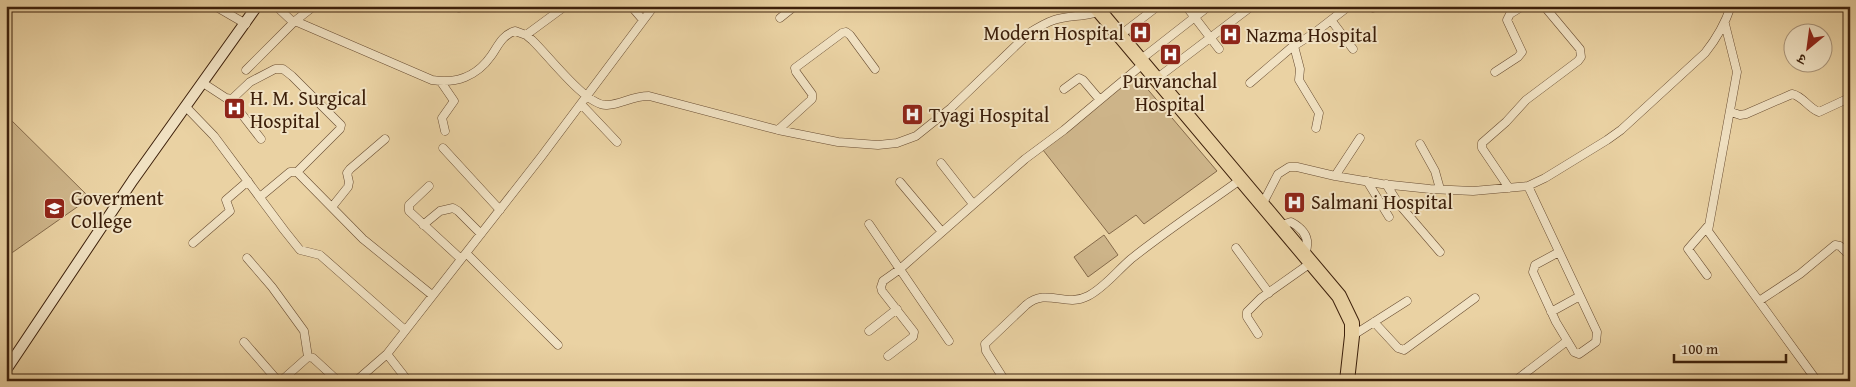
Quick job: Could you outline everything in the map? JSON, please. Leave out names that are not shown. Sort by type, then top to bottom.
[{"type":"highway","points":[[1101,8],[1119,36],[1339,296],[1352,323],[1347,381]]},
{"type":"street","points":[[215,6],[246,24]]},
{"type":"street","points":[[6,370],[133,180],[257,6]]},
{"type":"street","points":[[276,6],[293,22],[295,21],[432,80],[450,82],[478,70],[506,35],[515,31],[526,35],[541,48],[586,97],[595,103],[607,105],[633,97],[649,96],[778,130],[859,145],[878,145],[905,140],[927,128],[951,108],[1029,33],[1056,19],[1101,8]]},
{"type":"street","points":[[246,70],[295,21],[314,6]]},
{"type":"street","points":[[631,6],[643,20]]},
{"type":"street","points":[[356,381],[387,354],[500,210],[654,6]]},
{"type":"street","points":[[780,18],[795,6]]},
{"type":"street","points":[[1119,36],[1158,6]]},
{"type":"street","points":[[1186,6],[1219,49]]},
{"type":"street","points":[[888,356],[914,335],[912,328],[881,287],[883,281],[900,269],[1025,159],[1064,130],[1210,6]]},
{"type":"street","points":[[1236,6],[1242,14]]},
{"type":"street","points":[[1156,79],[1252,6]]},
{"type":"street","points":[[1250,83],[1294,46],[1349,6]]},
{"type":"street","points":[[1367,6],[1370,8],[1377,6]]},
{"type":"street","points":[[1495,72],[1518,57],[1522,52],[1507,20],[1508,16],[1522,6]]},
{"type":"street","points":[[1509,188],[1482,148],[1482,143],[1506,122],[1526,100],[1581,57],[1580,49],[1544,6]]},
{"type":"street","points":[[1262,205],[1278,174],[1289,167],[1306,168],[1335,176],[1386,184],[1440,189],[1473,191],[1528,186],[1545,178],[1621,130],[1706,53],[1717,39],[1725,24],[1731,6]]},
{"type":"street","points":[[526,35],[564,8]]},
{"type":"street","points":[[1331,20],[1354,49]]},
{"type":"street","points":[[1725,24],[1737,72],[1708,226],[1710,235],[1816,381]]},
{"type":"street","points":[[778,130],[812,99],[812,94],[795,68],[842,33],[850,34],[875,69]]},
{"type":"street","points":[[1294,46],[1300,69],[1299,80],[1319,113],[1316,128]]},
{"type":"street","points":[[230,99],[236,97],[253,80],[275,68],[279,68],[287,72],[341,124],[340,129],[297,172],[290,172],[260,197]]},
{"type":"street","points":[[1064,89],[1075,79],[1079,78],[1083,80],[1100,100]]},
{"type":"street","points":[[441,82],[454,101],[442,118],[445,131]]},
{"type":"street","points":[[203,83],[230,99],[262,139]]},
{"type":"street","points":[[1730,112],[1740,115],[1746,114],[1792,94],[1819,112],[1846,99]]},
{"type":"street","points":[[581,104],[616,142]]},
{"type":"street","points":[[186,107],[214,136],[300,250],[320,255],[405,330]]},
{"type":"street","points":[[332,207],[348,187],[347,173],[350,169],[385,138]]},
{"type":"street","points":[[1335,176],[1360,138]]},
{"type":"street","points":[[1420,144],[1435,171],[1440,189]]},
{"type":"street","points":[[443,148],[500,210]]},
{"type":"street","points":[[941,163],[973,204]]},
{"type":"street","points":[[297,172],[363,239],[432,295]]},
{"type":"street","points":[[1005,381],[986,351],[985,344],[1026,304],[1044,296],[1072,301],[1090,295],[1130,260],[1240,180]]},
{"type":"street","points":[[192,243],[230,211],[226,200],[248,181]]},
{"type":"street","points":[[1367,181],[1389,217]]},
{"type":"street","points":[[900,182],[942,232]]},
{"type":"street","points":[[1386,184],[1398,204],[1440,252]]},
{"type":"street","points":[[429,186],[408,206],[409,212],[464,256],[558,346]]},
{"type":"street","points":[[1528,186],[1597,332],[1596,342],[1579,354],[1574,352],[1551,312],[1533,269],[1535,265],[1559,252]]},
{"type":"street","points":[[423,224],[440,211],[453,208],[481,234]]},
{"type":"street","points":[[869,224],[949,341]]},
{"type":"street","points":[[1707,275],[1688,249],[1708,226]]},
{"type":"street","points":[[1759,301],[1800,274],[1834,245],[1840,246],[1848,254]]},
{"type":"street","points":[[1236,248],[1269,293]]},
{"type":"street","points":[[247,258],[272,287],[304,331],[308,357]]},
{"type":"street","points":[[1258,334],[1246,315],[1251,307],[1308,258]]},
{"type":"street","points":[[1551,312],[1580,296]]},
{"type":"street","points":[[1374,322],[1398,348],[1404,350],[1475,298]]},
{"type":"street","points":[[1352,336],[1407,301]]},
{"type":"street","points":[[869,331],[897,309]]},
{"type":"street","points":[[1515,381],[1567,341]]},
{"type":"street","points":[[244,342],[280,381],[308,357]]},
{"type":"street","points":[[387,354],[408,381]]},
{"type":"street","points":[[308,357],[313,358],[338,381]]},
{"type":"shaded area","points":[[1133,72],[1217,171],[1144,224],[1136,215],[1109,234],[1043,150]]},
{"type":"shaded area","points":[[6,115],[90,198],[6,257]]},
{"type":"shaded area","points":[[1104,235],[1118,255],[1088,277],[1074,257]]},
{"type":"place","name":"Modern Hospital","points":[[1140,33]]},
{"type":"place","name":"Nazma Hospital","points":[[1230,35]]},
{"type":"place","name":"Purvanchal Hospital","points":[[1170,55]]},
{"type":"place","name":"H. M. Surgical Hospital","points":[[234,109]]},
{"type":"place","name":"Tyagi Hospital","points":[[913,115]]},
{"type":"place","name":"Salmani Hospital","points":[[1295,202]]},
{"type":"place","name":"Goverment College","points":[[55,209]]}]
